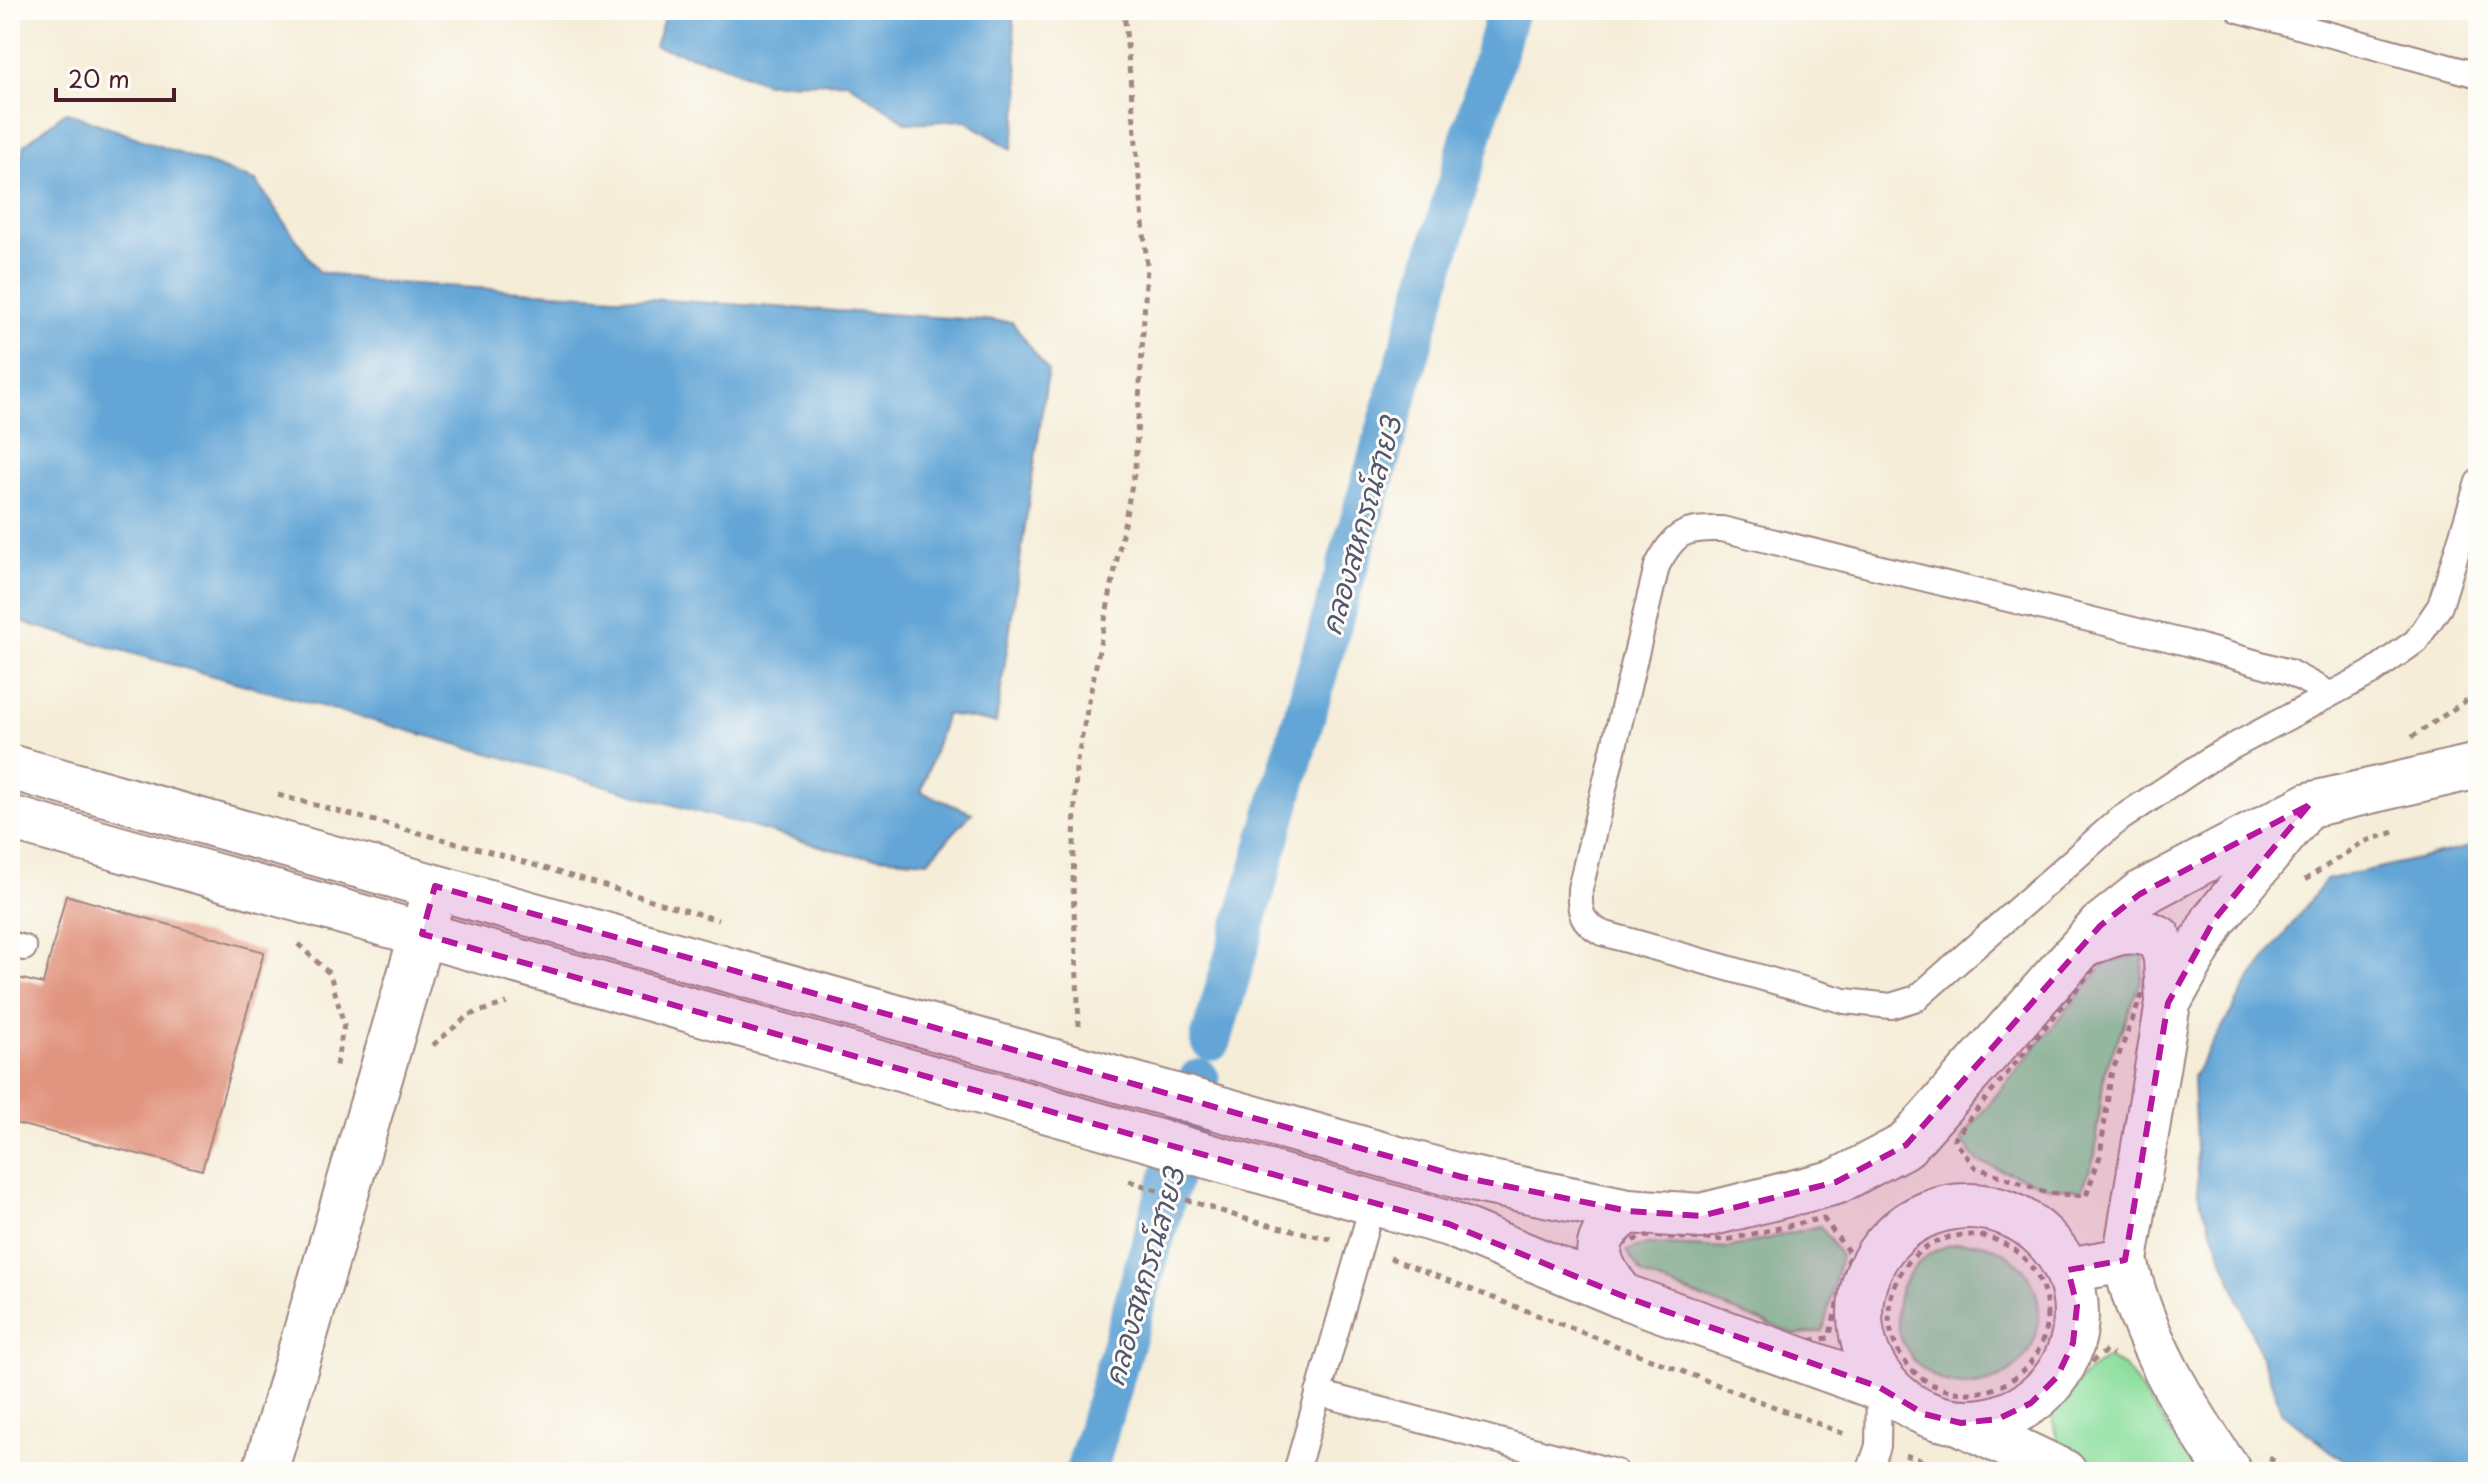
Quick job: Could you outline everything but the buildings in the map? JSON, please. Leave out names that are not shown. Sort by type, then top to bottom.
[{"type":"street","points":[[10,767],[435,886],[1094,1051],[1254,1118],[1462,1177],[1628,1211],[1701,1216],[1836,1182],[1906,1145],[2100,926],[2140,894],[2309,805],[2478,766]]},
{"type":"street","points":[[2168,1003],[2214,920],[2309,805]]},
{"type":"street","points":[[10,818],[1449,1224],[1630,1289],[1886,1390],[1924,1414],[1961,1423],[2064,1472]]},
{"type":"street","points":[[265,1472],[435,886]]},
{"type":"street","points":[[2083,946],[2117,931],[2139,929],[2159,938],[2166,957],[2168,1003],[2125,1260],[2158,1356],[2181,1401],[2248,1464]]},
{"type":"street","points":[[1873,1165],[1897,1231]]},
{"type":"street","points":[[1886,1390],[1871,1364],[1860,1329],[1861,1293],[1874,1259],[1897,1231],[1932,1211],[1972,1204],[2012,1214],[2045,1236],[2068,1270],[2077,1306],[2073,1343],[2057,1377],[2031,1403],[1998,1419],[1961,1423]]},
{"type":"street","points":[[1628,1211],[1604,1228],[1599,1247],[1600,1264],[1630,1289]]},
{"type":"street","points":[[2068,1270],[2125,1260]]},
{"type":"lane","points":[[2239,10],[2478,75]]},
{"type":"lane","points":[[2330,694],[2289,672],[2187,643],[1722,529],[1693,528],[1670,541],[1657,566],[1580,889],[1579,912],[1587,925],[1602,933],[1845,1001],[1891,1006],[1917,998],[2117,821],[2213,757],[2371,673],[2416,641],[2440,606],[2478,482]]},
{"type":"lane","points":[[1296,1472],[1373,1202]]},
{"type":"lane","points":[[1869,1472],[1878,1446],[1886,1390]]},
{"type":"lane","points":[[1318,1393],[1616,1472]]},
{"type":"path","points":[[1094,1051],[1079,1027],[1073,886],[1076,766],[1135,469],[1147,266],[1124,10]]},
{"type":"path","points":[[2404,742],[2467,700],[2478,679]]},
{"type":"path","points":[[267,792],[494,853],[734,924]]},
{"type":"path","points":[[2297,885],[2363,842],[2405,829]]},
{"type":"path","points":[[293,940],[330,974],[344,1025],[333,1080]]},
{"type":"path","points":[[2150,947],[2147,982],[2111,1075],[2100,1156],[2086,1196],[2048,1193],[1975,1167],[1954,1140],[1971,1117],[2103,957],[2150,947]]},
{"type":"path","points":[[428,1059],[431,1046],[469,1015],[520,999]]},
{"type":"path","points":[[1064,1022],[1079,1027],[1094,1051]]},
{"type":"path","points":[[1115,1177],[1252,1221],[1358,1246],[1878,1446],[1957,1472]]},
{"type":"path","points":[[1823,1218],[1850,1254],[1829,1338],[1795,1342],[1630,1289],[1614,1247],[1646,1236],[1727,1240],[1823,1218]]},
{"type":"path","points":[[1966,1234],[2005,1243],[2026,1258],[2041,1282],[2048,1325],[2038,1352],[2020,1374],[1998,1388],[1962,1394],[1936,1387],[1913,1372],[1897,1349],[1889,1322],[1890,1302],[1899,1275],[1916,1254],[1940,1239],[1966,1234]]},
{"type":"path","points":[[2248,1464],[2292,1472]]},
{"type":"highlighted area","points":[[2309,805],[2214,920],[2168,1003],[2125,1260],[2068,1270],[2077,1306],[2073,1343],[2057,1377],[2031,1403],[1998,1419],[1961,1423],[1924,1414],[1879,1387],[1623,1296],[1449,1224],[422,934],[435,886],[1462,1177],[1628,1211],[1701,1216],[1836,1182],[1906,1145],[2100,926],[2140,894]]},
{"type":"green space","points":[[2144,954],[2141,981],[2104,1073],[2095,1155],[2082,1190],[2049,1187],[1978,1162],[1961,1140],[1975,1121],[2106,962]]},
{"type":"green space","points":[[1820,1226],[1841,1256],[1823,1331],[1796,1335],[1643,1275],[1626,1251],[1647,1244],[1728,1248]]},
{"type":"green space","points":[[1968,1243],[1995,1248],[2019,1263],[2034,1287],[2039,1314],[2034,1341],[2019,1365],[1995,1380],[1968,1385],[1941,1380],[1917,1365],[1902,1341],[1897,1314],[1902,1287],[1917,1263],[1941,1248]]},
{"type":"green space","points":[[2106,1358],[2125,1367],[2199,1472],[2118,1472],[2059,1447],[2052,1416],[2082,1377]]},
{"type":"water","points":[[667,10],[1012,10],[1020,94],[1012,149],[964,120],[907,123],[847,82],[765,83],[718,63],[655,46]]},
{"type":"water","points":[[66,112],[256,181],[319,272],[380,282],[1012,322],[1048,371],[996,723],[946,714],[921,792],[972,813],[928,861],[852,855],[10,619],[10,193],[25,144]]},
{"type":"water","points":[[2478,845],[2478,1472],[2357,1472],[2283,1413],[2198,1194],[2193,1077],[2251,978],[2326,880]]},
{"type":"waterway","name":"คลองสหกรณ์สาย3","points":[[1211,1040],[1508,10]]},
{"type":"waterway","name":"คลองสหกรณ์สาย3","points":[[1086,1472],[1199,1080]]}]
